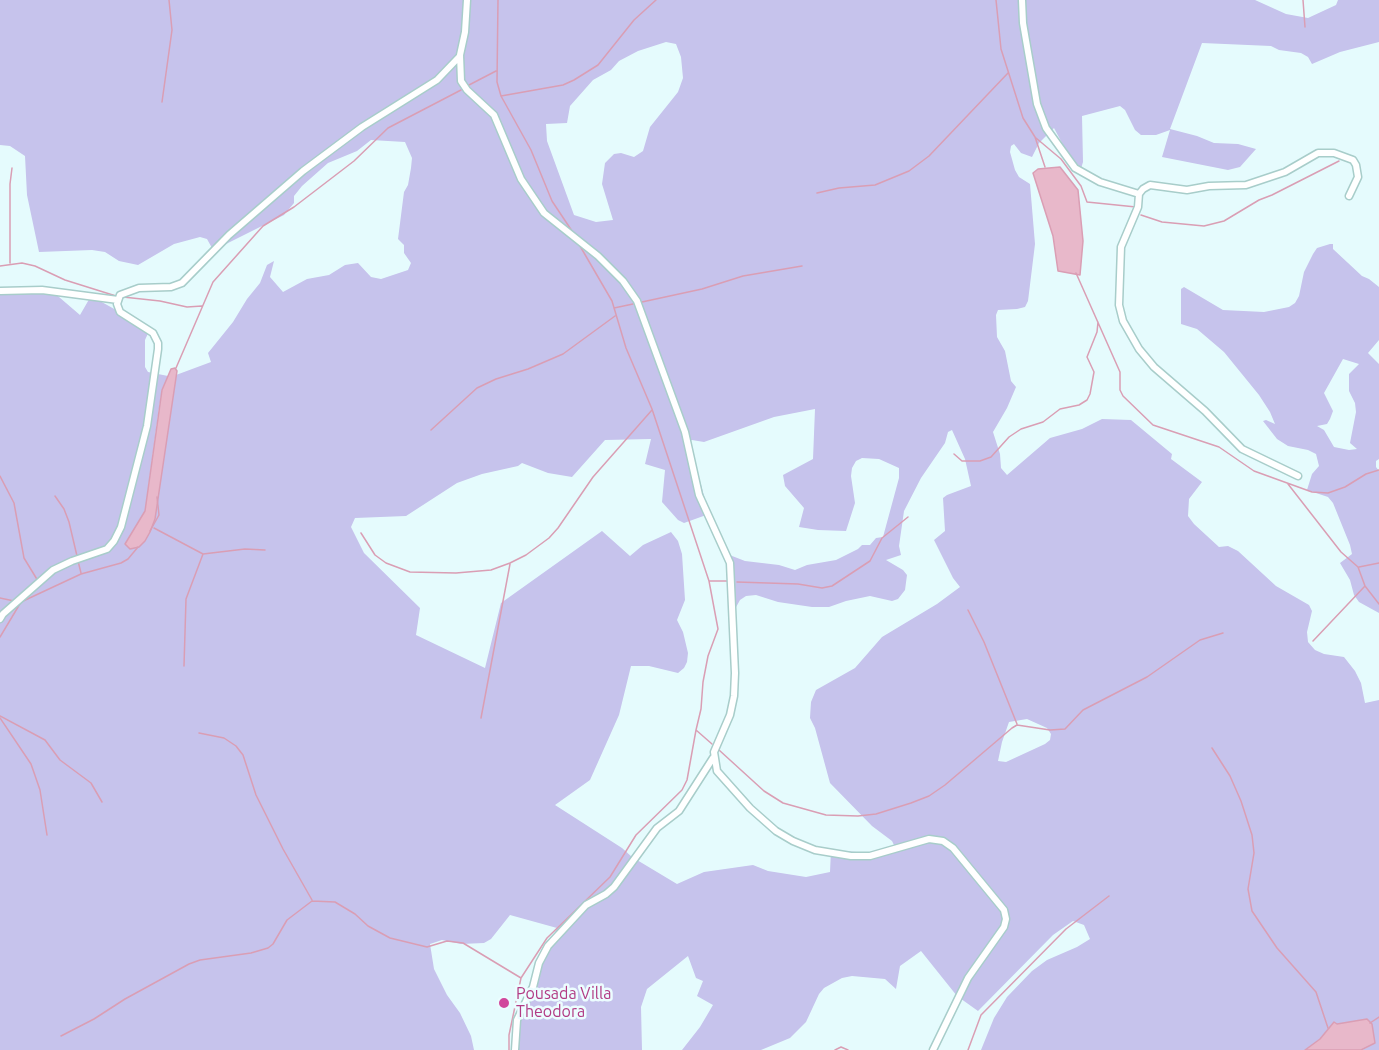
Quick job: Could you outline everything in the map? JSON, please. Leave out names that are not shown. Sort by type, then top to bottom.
[{"type":"street","points":[[467,0],[465,32],[460,55],[461,81],[467,90],[494,115],[521,179],[544,213],[598,256],[624,281],[637,301],[681,421],[699,495],[730,564],[735,696],[730,715],[715,747],[714,757],[721,776],[750,808],[776,831],[815,850],[860,856],[894,850],[929,839],[948,844],[1002,904],[1006,915],[1004,927],[968,978],[933,1050]]},
{"type":"street","points":[[1022,0],[1023,23],[1037,104],[1046,128],[1075,168],[1100,182],[1139,194]]},
{"type":"street","points":[[0,619],[53,570],[107,549],[121,527],[147,426],[154,391],[158,349],[153,333],[120,312],[118,300],[120,295],[132,290],[171,287],[182,283],[229,235],[303,171],[362,127],[437,80],[460,55]]},
{"type":"street","points":[[1298,476],[1242,449],[1206,411],[1154,367],[1139,349],[1123,321],[1119,305],[1122,243],[1138,207],[1139,194],[1150,185],[1187,190],[1209,186],[1246,185],[1274,176],[1312,155],[1325,152],[1341,154],[1353,160],[1356,165],[1358,177],[1349,196]]},
{"type":"street","points":[[0,291],[42,290],[118,300]]},
{"type":"street","points":[[514,1050],[517,1020],[533,987],[538,963],[548,946],[586,905],[614,887],[657,828],[679,811],[714,757]]},
{"type":"shaded area","points":[[0,0],[1255,0],[1286,14],[1308,18],[1336,5],[1338,0],[1379,0],[1379,42],[1340,52],[1312,64],[1308,57],[1301,53],[1279,50],[1271,46],[1202,43],[1170,129],[1214,143],[1238,144],[1256,149],[1240,167],[1228,170],[1162,157],[1170,130],[1156,135],[1141,135],[1135,130],[1125,110],[1120,106],[1082,116],[1083,162],[1080,172],[1054,128],[1039,143],[1032,157],[1021,153],[1014,144],[1011,146],[1010,152],[1015,170],[1019,177],[1030,184],[1035,244],[1028,301],[1025,307],[998,310],[996,315],[997,337],[1005,351],[1011,381],[1016,387],[993,432],[1000,454],[1001,468],[1007,475],[1050,438],[1082,429],[1102,419],[1131,420],[1172,454],[1171,459],[1202,482],[1189,499],[1188,516],[1194,524],[1219,547],[1228,546],[1238,551],[1276,586],[1309,605],[1312,611],[1307,632],[1308,642],[1315,650],[1324,654],[1344,657],[1361,683],[1365,703],[1379,700],[1379,1050],[1362,1050],[1375,1043],[1372,1024],[1367,1019],[1337,1024],[1334,1022],[1320,1039],[1305,1050],[981,1050],[994,1018],[1007,997],[1032,971],[1047,960],[1090,939],[1084,925],[1073,921],[1053,935],[978,1011],[957,996],[921,951],[900,966],[896,989],[885,979],[852,976],[842,978],[824,988],[806,1022],[790,1038],[761,1050],[682,1050],[713,1005],[697,996],[703,981],[696,978],[688,956],[647,989],[641,1007],[642,1050],[516,1050],[522,1012],[536,988],[542,964],[557,928],[510,915],[491,939],[484,943],[461,944],[442,940],[430,944],[434,969],[447,995],[460,1013],[471,1036],[474,1050],[0,1050],[0,291],[24,294],[42,287],[52,291],[80,315],[91,296],[150,329],[145,340],[145,367],[148,372],[168,376],[162,390],[145,511],[139,522],[139,547],[176,375],[211,362],[208,353],[260,283],[267,265],[274,261],[270,277],[283,292],[307,279],[329,275],[345,265],[358,263],[371,277],[381,279],[408,270],[411,263],[404,253],[404,245],[398,239],[404,192],[408,185],[412,158],[405,142],[371,140],[357,151],[328,163],[302,186],[294,196],[294,203],[284,215],[220,247],[212,248],[207,239],[200,237],[174,244],[138,265],[119,261],[105,252],[92,250],[39,252],[27,195],[25,156],[10,146],[0,145]],"holes":[[[666,42],[676,44],[681,57],[683,78],[678,92],[650,127],[643,151],[634,157],[621,153],[614,154],[605,163],[602,184],[613,220],[596,222],[574,215],[547,141],[546,124],[567,123],[570,106],[593,80],[611,70],[619,61],[638,51]],[[815,409],[813,459],[783,475],[785,486],[804,508],[799,527],[846,531],[855,503],[852,468],[856,461],[862,458],[879,459],[899,468],[899,478],[883,537],[876,538],[870,545],[862,545],[836,560],[807,565],[795,570],[779,565],[745,561],[727,554],[735,609],[740,600],[746,596],[756,595],[778,602],[812,607],[829,607],[870,596],[892,601],[898,599],[905,590],[907,575],[886,560],[901,555],[899,546],[904,511],[921,478],[945,443],[948,432],[952,430],[965,459],[971,486],[943,498],[945,531],[934,540],[960,587],[937,604],[882,637],[855,668],[816,690],[811,702],[810,718],[815,728],[830,783],[872,826],[892,841],[895,847],[869,853],[831,850],[830,872],[806,877],[768,871],[753,865],[704,872],[677,884],[555,805],[590,780],[619,715],[631,666],[649,666],[678,673],[687,662],[688,653],[683,632],[677,620],[685,600],[682,554],[678,541],[671,532],[643,545],[630,556],[602,531],[501,603],[485,668],[416,635],[420,608],[364,553],[351,527],[355,518],[406,516],[457,483],[522,463],[548,473],[572,477],[605,440],[651,439],[645,464],[665,470],[662,502],[678,520],[684,523],[709,514],[689,441],[704,442],[774,417]],[[1027,719],[1047,728],[1051,734],[1050,740],[1006,762],[998,761],[1009,722]]]},
{"type":"shaded area","points":[[1060,167],[1078,190],[1083,241],[1080,275],[1058,271],[1053,236],[1033,173],[1038,169]]},
{"type":"shaded area","points":[[1333,244],[1333,249],[1362,276],[1379,287],[1379,340],[1368,353],[1379,364],[1379,459],[1376,461],[1376,467],[1379,471],[1379,613],[1359,602],[1340,563],[1352,554],[1333,503],[1328,497],[1307,490],[1312,474],[1319,466],[1316,454],[1288,446],[1277,439],[1263,421],[1275,424],[1270,412],[1224,352],[1197,329],[1181,324],[1181,289],[1184,287],[1223,310],[1264,312],[1289,307],[1299,296],[1304,272],[1317,248]],"holes":[[[1343,359],[1359,364],[1349,374],[1349,391],[1355,403],[1356,412],[1350,443],[1357,449],[1334,447],[1324,430],[1317,426],[1327,424],[1333,411],[1324,393]]]},
{"type":"shaded area","points":[[175,368],[177,371],[155,519],[145,541],[139,547],[130,549],[125,544],[145,511],[162,390],[171,369]]},
{"type":"shaded area","points":[[1367,1019],[1372,1024],[1375,1043],[1361,1050],[1305,1050],[1320,1039],[1334,1022],[1337,1024]]},
{"type":"waterway","points":[[162,102],[172,30],[169,0]]},
{"type":"waterway","points":[[498,0],[497,82],[501,96],[531,150],[552,201],[572,231]]},
{"type":"waterway","points":[[501,96],[563,85],[574,80],[598,65],[634,20],[656,0]]},
{"type":"waterway","points":[[996,0],[1001,49],[1023,118],[1035,137],[1045,167]]},
{"type":"waterway","points":[[1303,0],[1305,27]]},
{"type":"waterway","points":[[469,85],[496,71]]},
{"type":"waterway","points":[[817,193],[839,188],[875,185],[909,171],[929,156],[1008,73]]},
{"type":"waterway","points":[[176,368],[213,282],[263,226],[294,207],[354,161],[388,128],[461,90]]},
{"type":"waterway","points":[[1036,138],[1061,159],[1081,186],[1087,202],[1136,207]]},
{"type":"waterway","points":[[1141,215],[1162,222],[1204,226],[1224,221],[1259,200],[1339,161]]},
{"type":"waterway","points":[[10,263],[12,168]]},
{"type":"waterway","points":[[509,1050],[509,1035],[521,978],[547,938],[610,877],[636,835],[682,790],[687,780],[701,709],[708,656],[718,629],[709,581],[652,409],[626,348],[612,301],[580,246]]},
{"type":"waterway","points":[[0,266],[22,263],[35,266],[65,280],[116,296]]},
{"type":"waterway","points":[[642,302],[702,289],[743,276],[802,266]]},
{"type":"waterway","points":[[1076,273],[1120,372],[1120,390],[1123,396],[1153,425],[1219,447],[1254,471],[1312,492],[1328,493],[1379,470]]},
{"type":"waterway","points":[[123,297],[187,307],[202,306]]},
{"type":"waterway","points":[[614,308],[633,304]]},
{"type":"waterway","points":[[431,430],[477,388],[563,354],[615,316]]},
{"type":"waterway","points":[[954,454],[962,461],[980,461],[991,457],[1009,437],[1021,429],[1043,422],[1060,409],[1079,405],[1087,400],[1094,372],[1087,357],[1097,332],[1098,322]]},
{"type":"waterway","points":[[361,533],[375,555],[386,563],[410,572],[456,573],[491,570],[510,563],[526,555],[549,538],[593,477],[652,410]]},
{"type":"waterway","points":[[0,476],[14,503],[24,558],[38,581]]},
{"type":"waterway","points":[[1288,484],[1341,552],[1358,567],[1365,586],[1379,604]]},
{"type":"waterway","points":[[55,496],[69,522],[77,556]]},
{"type":"waterway","points":[[150,531],[159,515],[157,497]]},
{"type":"waterway","points":[[737,582],[798,584],[822,588],[832,586],[870,561],[882,538],[908,517]]},
{"type":"waterway","points":[[154,528],[203,554],[245,549],[265,550]]},
{"type":"waterway","points":[[0,637],[21,602],[81,574],[121,563],[128,559],[138,547]]},
{"type":"waterway","points":[[184,666],[186,599],[203,554]]},
{"type":"waterway","points":[[78,561],[81,573]]},
{"type":"waterway","points":[[1359,567],[1379,563]]},
{"type":"waterway","points":[[481,718],[510,564]]},
{"type":"waterway","points":[[710,581],[727,581]]},
{"type":"waterway","points":[[1313,641],[1365,586]]},
{"type":"waterway","points":[[0,598],[14,601]]},
{"type":"waterway","points":[[968,610],[984,642],[1017,724]]},
{"type":"waterway","points":[[719,750],[764,791],[783,803],[826,815],[876,814],[929,796],[1017,725],[1050,730],[1065,729],[1083,710],[1147,677],[1200,640],[1223,633]]},
{"type":"waterway","points":[[0,716],[45,740],[60,760],[91,783],[102,802]]},
{"type":"waterway","points":[[0,718],[31,764],[40,790],[47,835]]},
{"type":"waterway","points":[[696,730],[712,744]]},
{"type":"waterway","points":[[199,733],[224,738],[236,746],[243,755],[256,795],[312,900]]},
{"type":"waterway","points":[[1212,748],[1230,776],[1252,835],[1254,853],[1248,889],[1252,911],[1277,948],[1316,992],[1328,1028]]},
{"type":"waterway","points":[[968,1050],[981,1015],[1066,929],[1109,896]]},
{"type":"waterway","points":[[61,1036],[189,964],[268,948],[273,944],[287,920],[312,901],[335,902],[355,914],[368,926],[390,938],[427,947],[447,941],[463,943],[521,978]]},
{"type":"waterway","points":[[1370,1023],[1379,1017]]},
{"type":"waterway","points":[[835,1050],[841,1047],[848,1050]]},
{"type":"place","name":"Pousada Villa Theodora","points":[[504,1003]]}]
